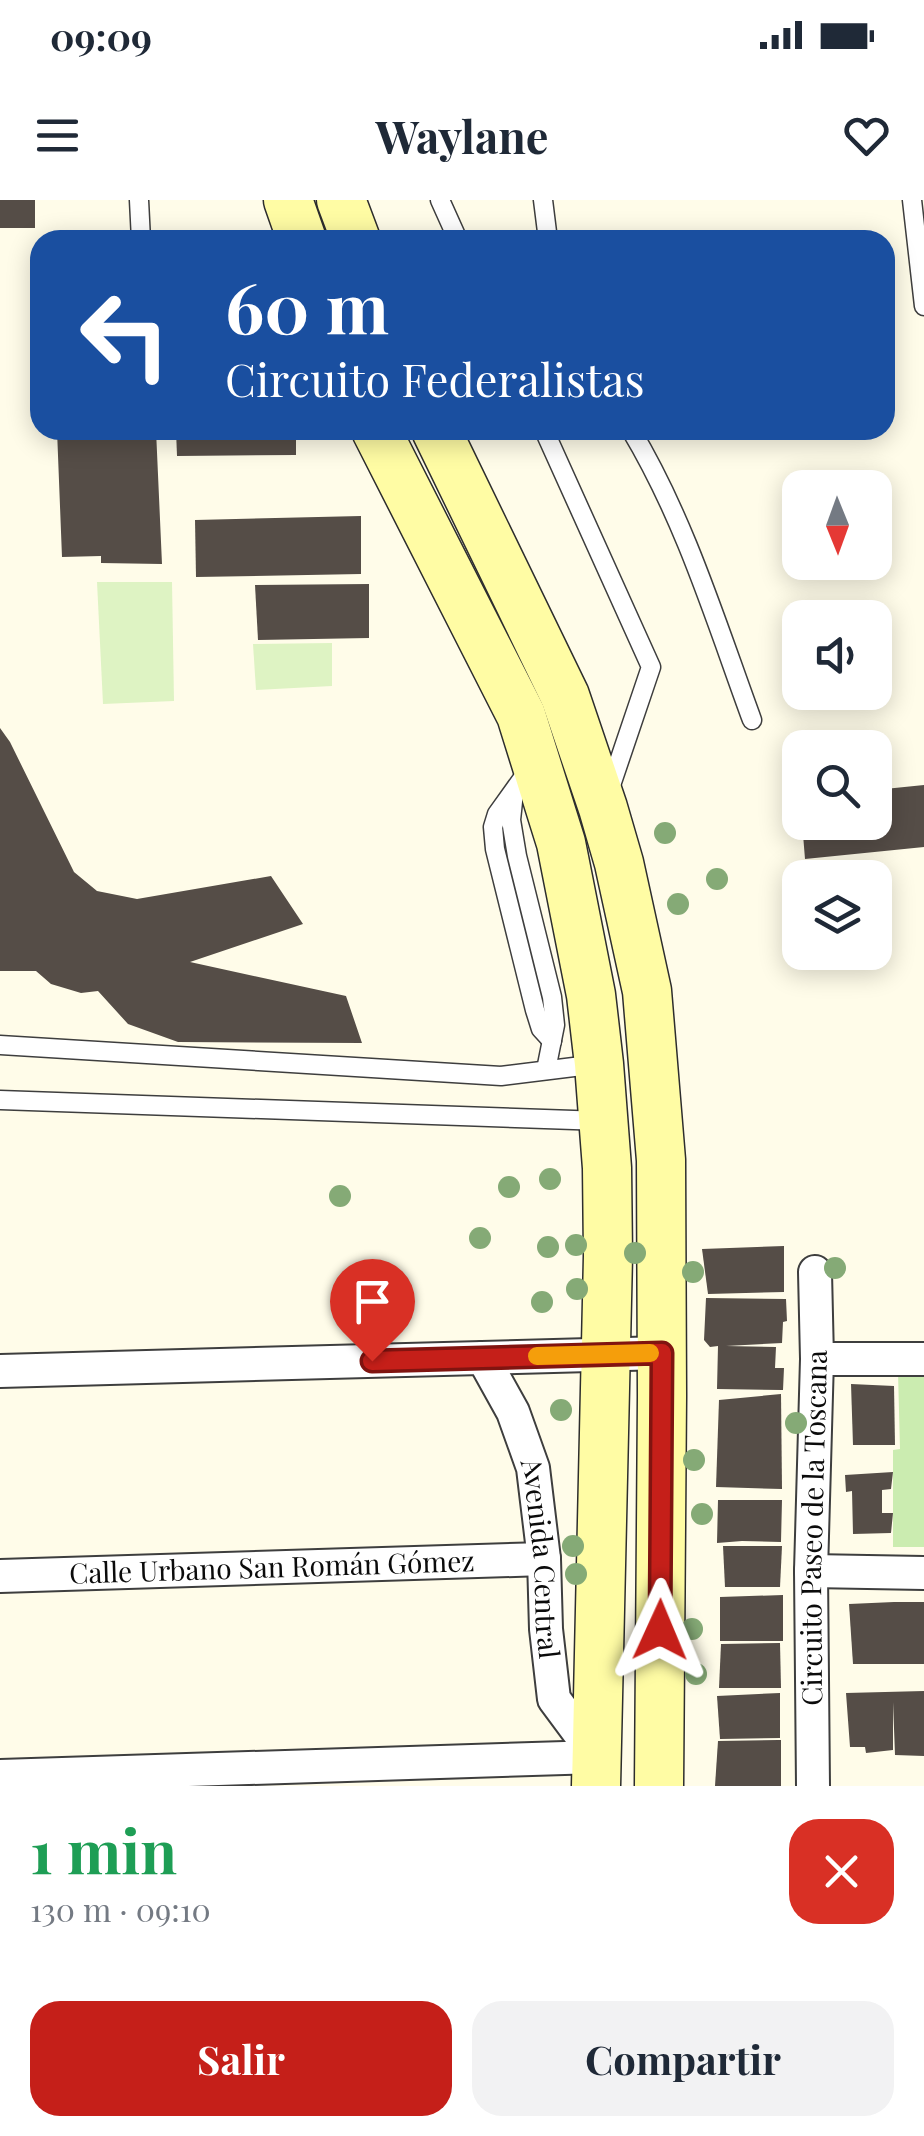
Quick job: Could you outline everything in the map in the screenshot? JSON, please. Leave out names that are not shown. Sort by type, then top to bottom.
[{"type":"main road","points":[[288,200],[298,230]]},
{"type":"main road","points":[[342,200],[352,230]]},
{"type":"main road","points":[[381,440],[521,715],[524,776],[560,842],[590,995],[604,1121],[608,1256],[596,1771]]},
{"type":"main road","points":[[441,440],[565,696],[619,863],[647,991],[662,1160],[659,1786]]},
{"type":"street","name":"Circuito Paseo de la Toscana","points":[[814,1786],[811,1571],[817,1359],[815,1272]]},
{"type":"street","points":[[0,1372],[662,1353]]},
{"type":"street","name":"Avenida Central","points":[[483,1358],[513,1412],[533,1468],[554,1700],[596,1771]]},
{"type":"street","points":[[817,1359],[924,1359]]},
{"type":"street","name":"Calle Urbano San Román Gómez","points":[[0,1576],[544,1559]]},
{"type":"street","points":[[811,1571],[924,1572]]},
{"type":"street","points":[[0,1776],[596,1771]]},
{"type":"lane","points":[[139,200],[140,230]]},
{"type":"lane","points":[[440,200],[454,230]]},
{"type":"lane","points":[[543,200],[547,230]]},
{"type":"lane","points":[[912,200],[924,306]]},
{"type":"lane","points":[[548,440],[650,667],[603,808]]},
{"type":"lane","points":[[638,440],[688,544],[752,720]]},
{"type":"lane","points":[[524,776],[497,814],[494,850],[535,1010],[541,1029],[552,1041],[546,1070]]},
{"type":"lane","points":[[0,1045],[501,1076],[599,1064]]},
{"type":"lane","points":[[0,1100],[604,1121]]},
{"type":"green space","points":[[97,582],[172,582],[174,701],[103,704]]},
{"type":"green space","points":[[332,643],[332,686],[256,690],[253,644]]},
{"type":"green space","points":[[898,1372],[924,1373],[924,1547],[893,1547],[893,1450],[900,1449]]},
{"type":"building","points":[[0,200],[35,200],[35,228],[0,228]]},
{"type":"building","points":[[57,440],[156,440],[162,564],[101,563],[101,556],[62,557]]},
{"type":"building","points":[[176,440],[296,440],[296,455],[177,456]]},
{"type":"building","points":[[361,516],[361,574],[196,577],[195,520]]},
{"type":"building","points":[[369,584],[369,638],[258,640],[255,585]]},
{"type":"building","points":[[0,728],[74,872],[97,891],[137,899],[271,876],[303,924],[190,962],[346,996],[362,1043],[178,1042],[128,1024],[98,991],[81,993],[51,984],[36,971],[0,971]]},
{"type":"building","points":[[924,785],[924,847],[805,859],[803,840],[892,840],[892,788]]},
{"type":"building","points":[[784,1246],[784,1292],[708,1294],[702,1249]]},
{"type":"building","points":[[706,1298],[786,1299],[782,1343],[726,1346],[776,1347],[775,1368],[784,1368],[783,1390],[717,1389],[718,1346],[710,1347],[704,1340]]},
{"type":"building","points":[[851,1384],[894,1386],[895,1445],[853,1445]]},
{"type":"building","points":[[781,1394],[782,1489],[716,1487],[719,1400]]},
{"type":"building","points":[[893,1472],[891,1489],[882,1490],[882,1513],[893,1513],[891,1533],[853,1534],[852,1491],[846,1492],[845,1475]]},
{"type":"building","points":[[718,1500],[782,1500],[781,1542],[717,1543]]},
{"type":"building","points":[[723,1546],[782,1546],[780,1587],[725,1587]]},
{"type":"building","points":[[783,1595],[783,1641],[720,1641],[720,1597]]},
{"type":"building","points":[[924,1602],[924,1664],[853,1664],[849,1604]]},
{"type":"building","points":[[780,1643],[781,1688],[719,1688],[721,1644]]},
{"type":"building","points":[[924,1691],[924,1756],[895,1755],[893,1702],[893,1750],[866,1753],[865,1747],[850,1747],[846,1693]]},
{"type":"building","points":[[780,1693],[780,1738],[720,1739],[717,1696]]},
{"type":"building","points":[[781,1740],[781,1786],[715,1786],[718,1741]]},
{"type":"slow traffic","points":[[537,1356],[650,1353]]},
{"type":"route","points":[[372,1361],[662,1353],[660,1630]]}]
